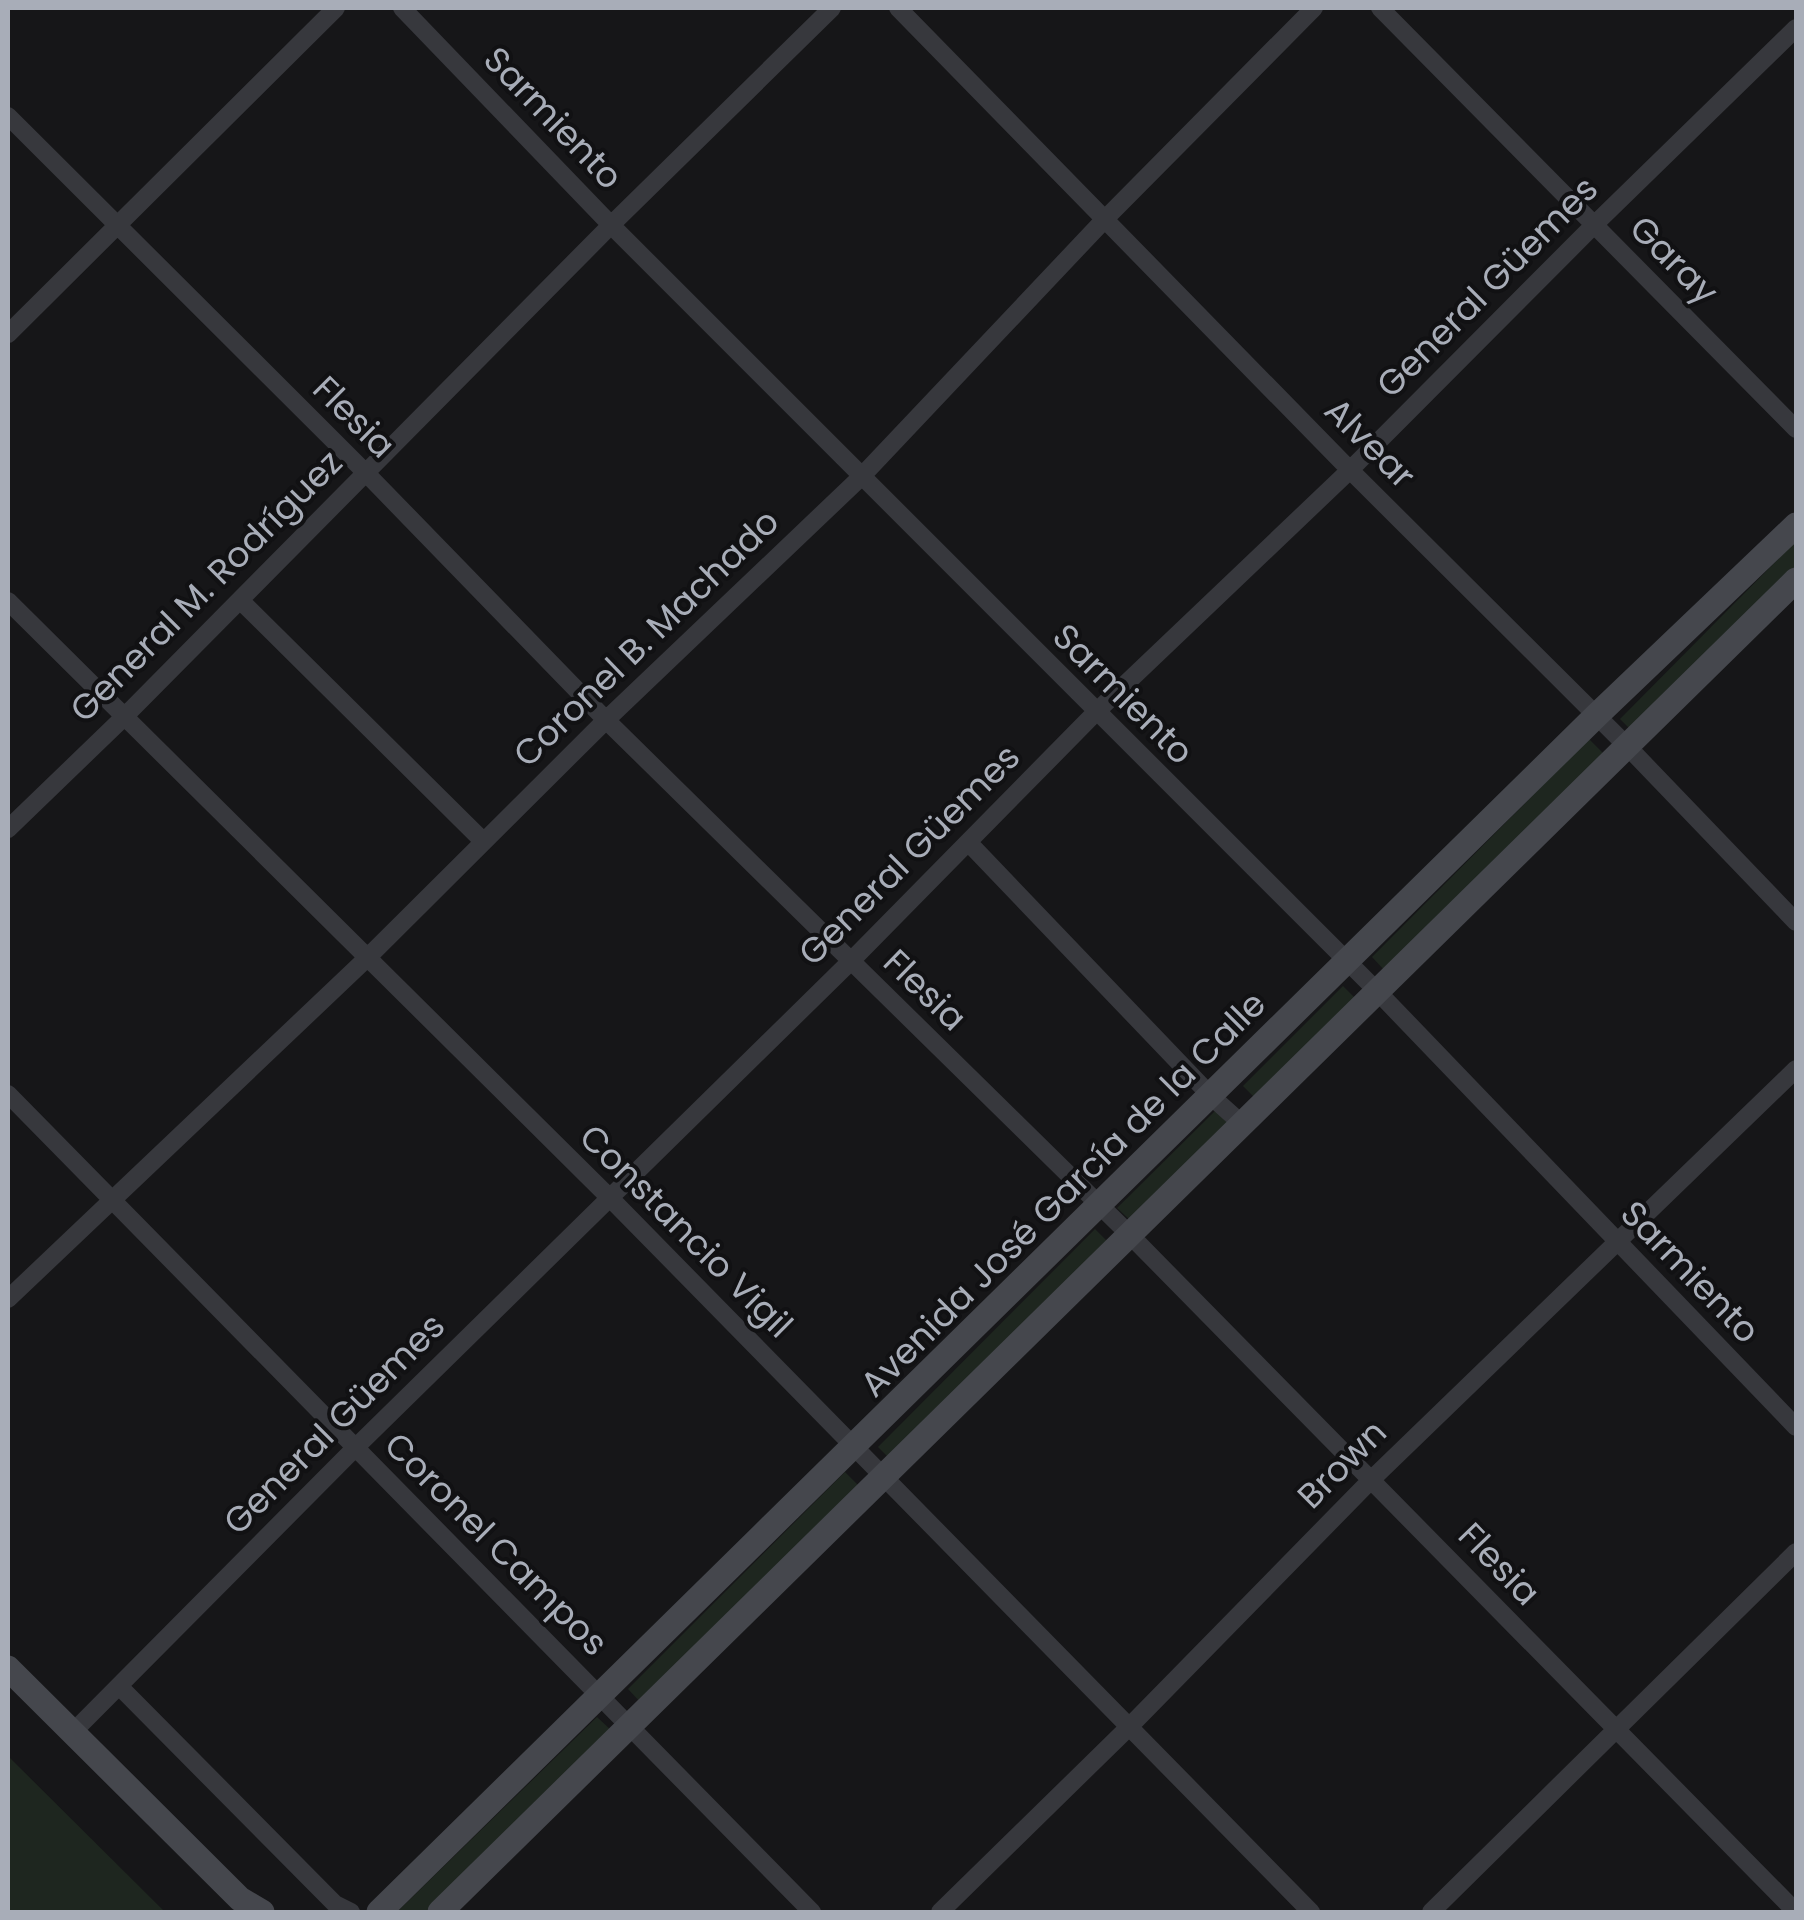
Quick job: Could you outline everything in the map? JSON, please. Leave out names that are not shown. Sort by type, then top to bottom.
[{"type":"main road","name":"Avenida José García de la Calle","points":[[379,1912],[1796,525]]},
{"type":"main road","name":"Avenida José García de la Calle","points":[[440,1912],[1796,580]]},
{"type":"main road","points":[[8,1668],[250,1908]]},
{"type":"street","points":[[8,334],[336,8]]},
{"type":"street","name":"Sarmiento","points":[[402,8],[610,225],[1348,962],[1796,1426]]},
{"type":"street","name":"General M. Rodríguez","points":[[8,829],[832,8]]},
{"type":"street","name":"Alvear","points":[[898,8],[1796,922]]},
{"type":"street","name":"Coronel B. Machado","points":[[8,1299],[366,959],[606,720],[860,477],[1105,219],[1314,8]]},
{"type":"street","name":"Garay","points":[[1380,8],[1796,429]]},
{"type":"street","name":"General Güemes","points":[[73,1732],[354,1448],[850,962],[1095,713],[1350,470],[1796,28]]},
{"type":"street","name":"Flesia","points":[[8,116],[606,720],[1129,1234],[1796,1912]]},
{"type":"street","points":[[241,600],[483,841]]},
{"type":"street","name":"Constancio Vigil","points":[[8,601],[610,1198],[1311,1912]]},
{"type":"street","points":[[968,842],[1241,1123]]},
{"type":"street","name":"Brown","points":[[940,1912],[1129,1727],[1371,1480],[1796,1069]]},
{"type":"street","name":"Coronel Campos","points":[[8,1094],[812,1912]]},
{"type":"street","points":[[1431,1912],[1796,1552]]},
{"type":"street","points":[[119,1686],[335,1904],[351,1912]]},
{"type":"shaded area","points":[[1796,541],[1796,568],[1633,732],[1620,719]]},
{"type":"shaded area","points":[[1589,739],[1603,753],[1385,971],[1372,957]]},
{"type":"shaded area","points":[[1343,986],[1356,999],[1256,1099],[1243,1086]]},
{"type":"shaded area","points":[[1218,1108],[1231,1121],[1131,1221],[1117,1208]]},
{"type":"shaded area","points":[[1095,1229],[1108,1242],[891,1460],[878,1447]]},
{"type":"shaded area","points":[[845,1472],[858,1485],[641,1703],[628,1689]]},
{"type":"shaded area","points":[[597,1717],[611,1730],[425,1912],[397,1912]]},
{"type":"shaded area","points":[[8,1756],[165,1912],[8,1912]]}]
